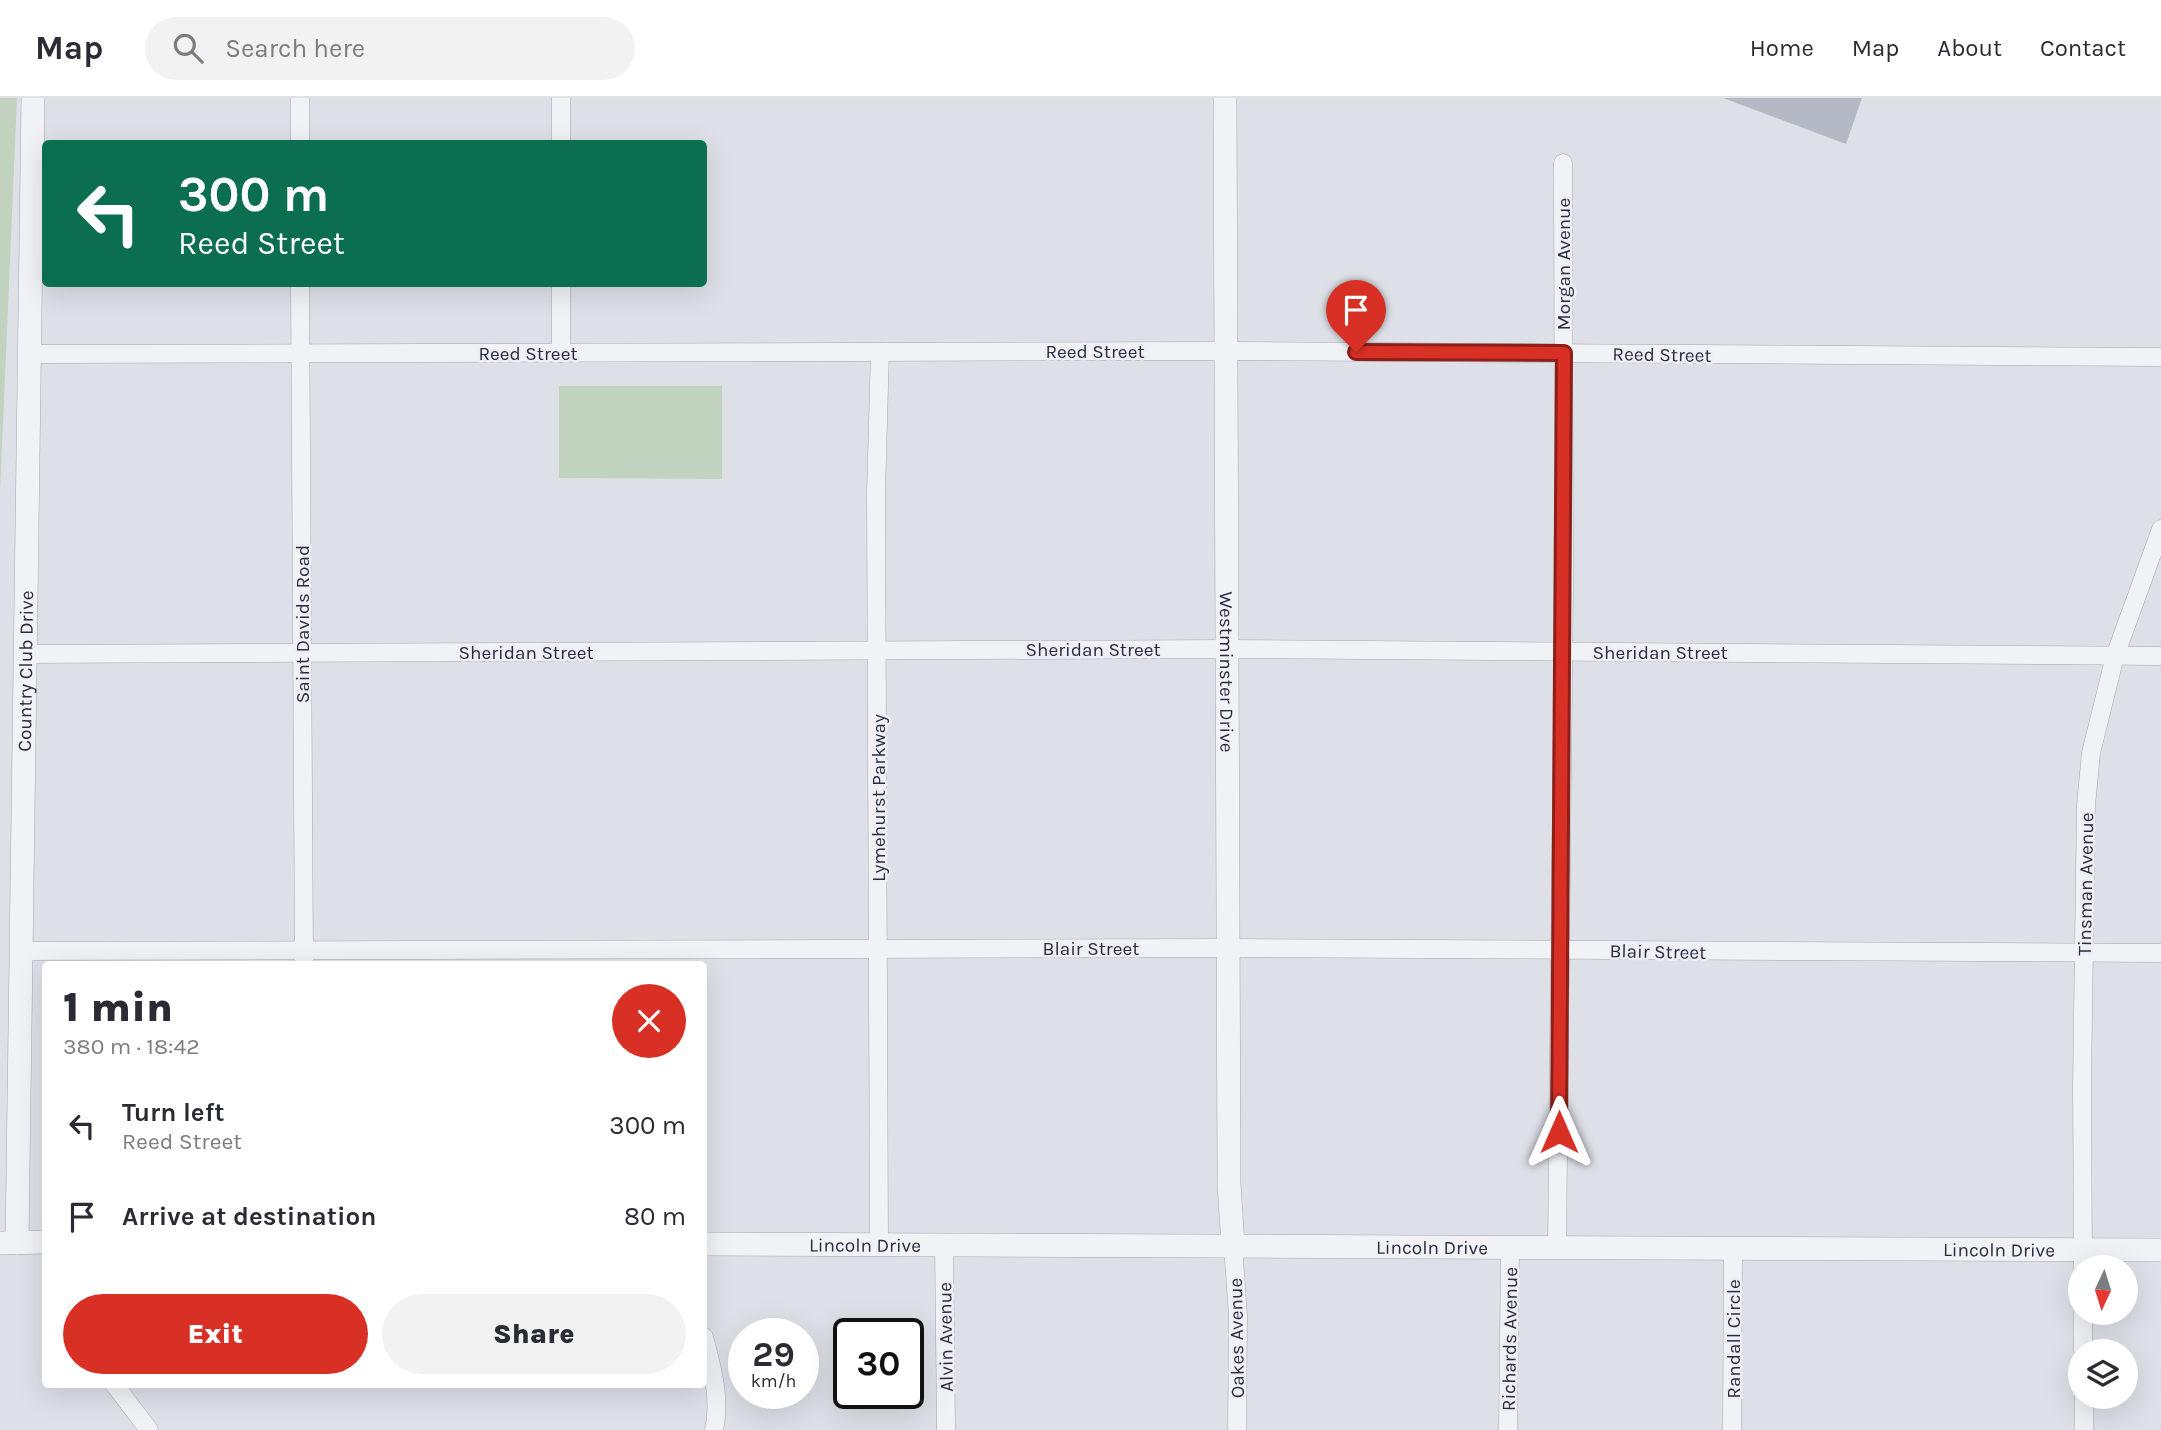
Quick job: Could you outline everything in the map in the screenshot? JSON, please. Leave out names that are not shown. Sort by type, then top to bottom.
[{"type":"street","name":"Country Club Drive","points":[[8,1242],[21,951],[33,98]]},
{"type":"street","points":[[300,98],[300,140]]},
{"type":"street","points":[[561,98],[561,140]]},
{"type":"street","name":"Westminster Drive","points":[[1225,98],[1229,1184],[1233,1245]]},
{"type":"street","name":"Morgan Avenue","points":[[1558,1248],[1563,651],[1563,163]]},
{"type":"street","name":"Saint Davids Road","points":[[300,287],[304,957]]},
{"type":"street","points":[[561,287],[561,353]]},
{"type":"street","name":"Reed Street","points":[[29,354],[1226,351],[2161,357]]},
{"type":"street","name":"Lymehurst Parkway","points":[[879,1244],[877,651],[880,352]]},
{"type":"street","name":"Tinsman Avenue","points":[[2083,1255],[2086,805],[2091,753],[2115,656],[2161,529]]},
{"type":"street","name":"Sheridan Street","points":[[24,654],[1227,649],[2161,656]]},
{"type":"street","name":"Blair Street","points":[[21,951],[304,957],[878,948],[2161,953]]},
{"type":"street","points":[[8,1242],[42,1242]]},
{"type":"street","name":"Lincoln Drive","points":[[707,1244],[1733,1249],[2068,1258]]},
{"type":"street","name":"Alvin Avenue","points":[[944,1244],[946,1430]]},
{"type":"street","name":"Oakes Avenue","points":[[1233,1245],[1238,1316],[1237,1430]]},
{"type":"street","name":"Richards Avenue","points":[[1508,1430],[1510,1247]]},
{"type":"street","name":"Randall Circle","points":[[1732,1430],[1733,1249]]},
{"type":"street","name":"Lincoln Drive","points":[[2112,1255],[2161,1250]]},
{"type":"street","points":[[707,1350],[714,1380],[717,1412],[714,1430]]},
{"type":"street","points":[[117,1388],[149,1430]]},
{"type":"street","points":[[2084,1409],[2084,1430]]},
{"type":"green space","points":[[0,98],[17,98],[0,493]]},
{"type":"green space","points":[[559,386],[722,386],[722,479],[559,478]]},
{"type":"building","points":[[1723,98],[1862,98],[1846,144]]},
{"type":"route","points":[[1356,352],[1564,353],[1559,1132]]}]
